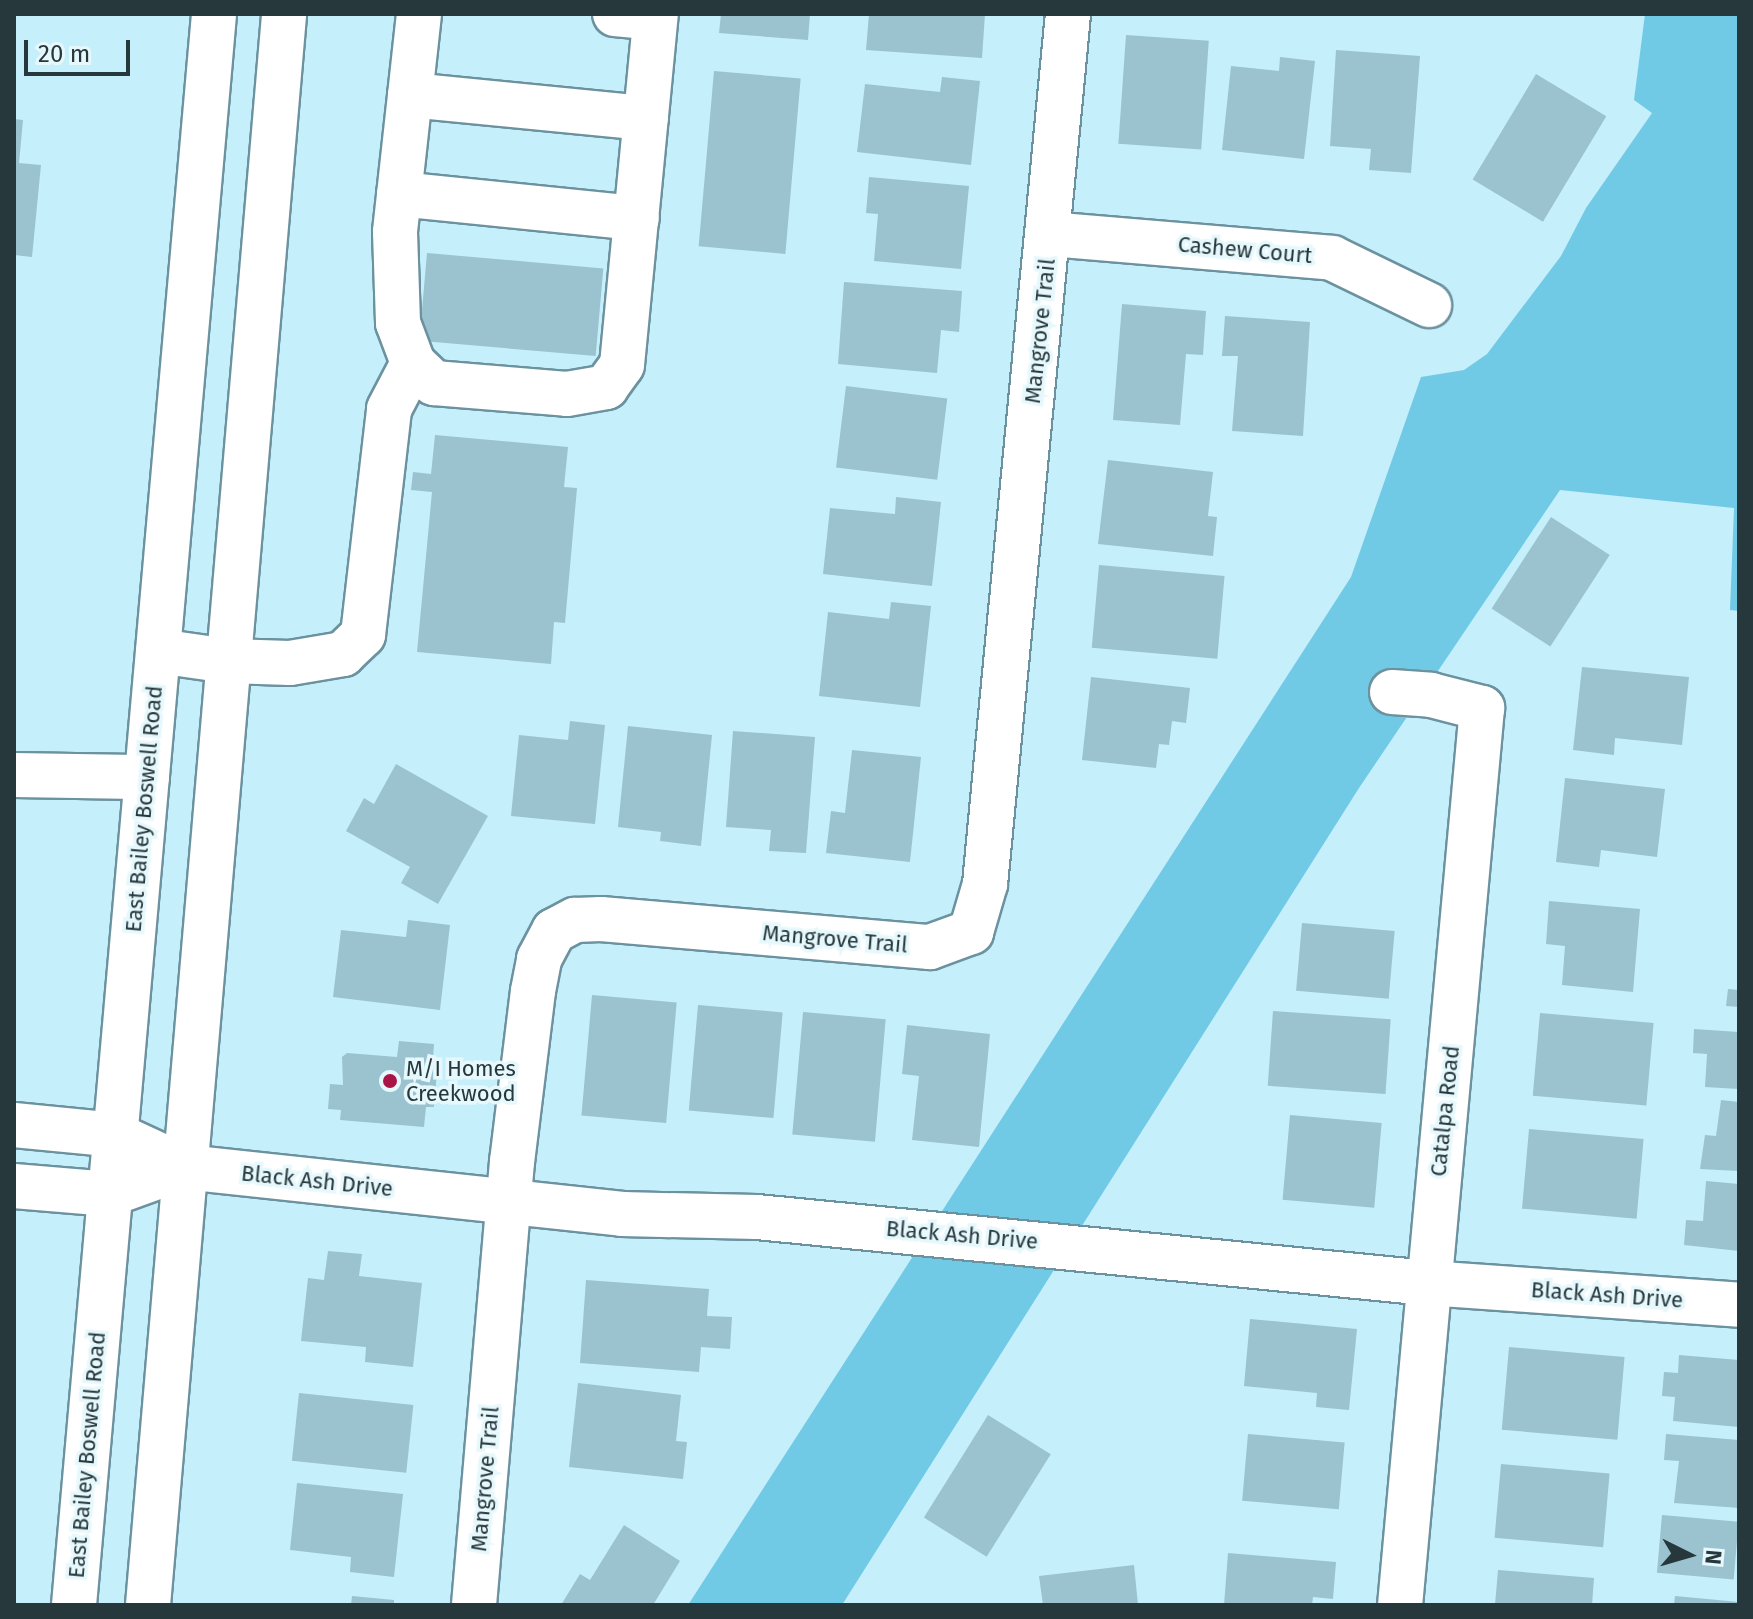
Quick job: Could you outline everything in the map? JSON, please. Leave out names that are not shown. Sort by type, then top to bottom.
[{"type":"street","name":"East Bailey Boswell Road","points":[[74,1605],[214,14]]},
{"type":"street","points":[[148,1605],[284,14]]},
{"type":"street","points":[[419,14],[395,232],[398,323],[413,363],[434,383],[567,394],[606,387],[622,365],[646,118],[642,15]]},
{"type":"street","name":"Mangrove Trail","points":[[474,1605],[508,1202],[533,991],[539,959],[554,931],[575,920],[601,919],[930,947],[971,932],[985,884],[1068,14]]},
{"type":"street","points":[[410,95],[646,118]]},
{"type":"street","points":[[399,194],[637,218]]},
{"type":"street","name":"Cashew Court","points":[[1049,234],[1332,258],[1429,305]]},
{"type":"street","points":[[158,651],[228,661],[290,663],[343,654],[363,635],[389,409],[413,363]]},
{"type":"street","name":"Catalpa Road","points":[[1392,692],[1431,695],[1482,708],[1400,1605]]},
{"type":"street","points":[[14,775],[147,777]]},
{"type":"street","points":[[14,1125],[116,1135],[185,1167]]},
{"type":"street","points":[[14,1186],[110,1194],[185,1167]]},
{"type":"street","name":"Black Ash Drive","points":[[185,1167],[622,1214],[773,1218],[1428,1283],[1739,1305]]},
{"type":"shaded area","points":[[1645,14],[1739,14],[1739,611],[1730,610],[1734,508],[1560,490],[1359,788],[842,1605],[688,1605],[1351,577],[1421,377],[1464,370],[1487,354],[1561,256],[1586,208],[1652,113],[1634,100]]},
{"type":"building","points":[[721,14],[810,14],[808,40],[719,33]]},
{"type":"building","points":[[869,14],[985,14],[982,58],[866,50]]},
{"type":"building","points":[[1126,35],[1209,41],[1201,150],[1118,144]]},
{"type":"building","points":[[1336,50],[1420,56],[1411,173],[1369,170],[1371,149],[1330,146]]},
{"type":"building","points":[[1280,57],[1315,61],[1304,159],[1222,150],[1231,66],[1279,71]]},
{"type":"building","points":[[714,71],[801,79],[785,254],[699,246]]},
{"type":"building","points":[[1536,74],[1606,116],[1543,222],[1473,179]]},
{"type":"building","points":[[942,77],[980,81],[971,165],[857,152],[865,84],[940,92]]},
{"type":"building","points":[[14,119],[23,120],[19,163],[41,165],[32,257],[14,255]]},
{"type":"building","points":[[869,177],[969,186],[961,269],[874,261],[878,214],[866,213]]},
{"type":"building","points":[[427,253],[603,268],[596,356],[419,341]]},
{"type":"building","points":[[844,282],[962,291],[959,332],[941,330],[937,373],[838,364]]},
{"type":"building","points":[[1122,304],[1206,311],[1203,355],[1186,354],[1180,425],[1113,420]]},
{"type":"building","points":[[1225,316],[1310,322],[1303,436],[1232,431],[1238,356],[1222,356]]},
{"type":"building","points":[[846,386],[947,398],[937,480],[836,467]]},
{"type":"building","points":[[435,435],[568,447],[564,487],[577,488],[565,623],[554,622],[551,664],[417,652],[432,492],[411,490],[413,472],[431,474]]},
{"type":"building","points":[[1108,460],[1213,472],[1208,516],[1217,517],[1213,556],[1098,544]]},
{"type":"building","points":[[896,497],[941,502],[932,586],[823,574],[830,508],[895,514]]},
{"type":"building","points":[[1551,517],[1610,555],[1550,647],[1492,608]]},
{"type":"building","points":[[1099,565],[1225,576],[1217,659],[1092,648]]},
{"type":"building","points":[[891,602],[931,606],[920,707],[819,696],[828,612],[889,619]]},
{"type":"building","points":[[1582,667],[1689,677],[1682,745],[1615,738],[1614,755],[1573,750]]},
{"type":"building","points":[[1091,677],[1190,688],[1186,723],[1172,721],[1169,745],[1159,744],[1156,768],[1082,760]]},
{"type":"building","points":[[570,721],[605,725],[595,824],[511,816],[519,735],[568,740]]},
{"type":"building","points":[[628,726],[712,735],[701,846],[660,841],[661,832],[618,827]]},
{"type":"building","points":[[733,731],[815,737],[806,853],[769,851],[771,830],[726,827]]},
{"type":"building","points":[[852,750],[921,757],[910,862],[826,853],[831,811],[845,813]]},
{"type":"building","points":[[396,764],[488,816],[438,904],[401,883],[410,867],[346,831],[364,798],[374,804]]},
{"type":"building","points":[[1565,778],[1665,789],[1657,857],[1601,850],[1599,867],[1556,862]]},
{"type":"building","points":[[1549,901],[1640,909],[1633,992],[1562,985],[1565,946],[1546,944]]},
{"type":"building","points":[[408,920],[450,925],[440,1010],[333,997],[341,930],[406,937]]},
{"type":"building","points":[[1302,923],[1395,931],[1389,999],[1296,991]]},
{"type":"building","points":[[1728,989],[1739,990],[1739,1007],[1726,1006]]},
{"type":"building","points":[[592,995],[677,1002],[666,1123],[581,1116]]},
{"type":"building","points":[[698,1005],[783,1012],[773,1118],[689,1111]]},
{"type":"building","points":[[1273,1011],[1391,1019],[1385,1094],[1268,1086]]},
{"type":"building","points":[[803,1012],[886,1019],[875,1142],[792,1135]]},
{"type":"building","points":[[1540,1013],[1654,1023],[1646,1106],[1533,1096]]},
{"type":"building","points":[[907,1025],[990,1034],[979,1147],[912,1140],[919,1076],[902,1074]]},
{"type":"building","points":[[1694,1029],[1739,1032],[1739,1089],[1705,1087],[1707,1054],[1693,1053]]},
{"type":"building","name":"M/I Homes Creekwood","points":[[399,1041],[434,1044],[433,1059],[438,1060],[434,1107],[426,1107],[424,1127],[340,1120],[341,1110],[328,1109],[330,1084],[343,1085],[342,1057],[347,1053],[397,1057]]},
{"type":"building","points":[[1721,1100],[1739,1102],[1739,1171],[1700,1169],[1705,1135],[1716,1136]]},
{"type":"building","points":[[1290,1115],[1382,1123],[1374,1208],[1283,1200]]},
{"type":"building","points":[[1529,1129],[1644,1139],[1637,1219],[1522,1209]]},
{"type":"building","points":[[1706,1181],[1739,1184],[1739,1251],[1684,1245],[1686,1220],[1703,1221]]},
{"type":"building","points":[[328,1251],[362,1254],[359,1276],[422,1283],[413,1367],[365,1362],[366,1347],[301,1341],[308,1278],[324,1280]]},
{"type":"building","points":[[586,1280],[709,1289],[707,1316],[732,1317],[730,1349],[701,1347],[699,1372],[580,1363]]},
{"type":"building","points":[[1250,1319],[1357,1329],[1349,1410],[1316,1407],[1317,1393],[1244,1386]]},
{"type":"building","points":[[1509,1347],[1625,1357],[1617,1440],[1502,1430]]},
{"type":"building","points":[[1679,1355],[1739,1360],[1739,1427],[1673,1421],[1675,1397],[1662,1396],[1664,1372],[1678,1373]]},
{"type":"building","points":[[578,1383],[681,1395],[676,1441],[687,1442],[683,1479],[569,1467]]},
{"type":"building","points":[[299,1393],[413,1405],[406,1473],[292,1461]]},
{"type":"building","points":[[988,1415],[1051,1454],[987,1557],[924,1518]]},
{"type":"building","points":[[1248,1434],[1345,1442],[1339,1509],[1242,1501]]},
{"type":"building","points":[[1666,1434],[1739,1440],[1739,1508],[1674,1503],[1679,1461],[1664,1460]]},
{"type":"building","points":[[1501,1464],[1610,1473],[1603,1547],[1495,1538]]},
{"type":"building","points":[[297,1483],[403,1494],[394,1577],[350,1572],[351,1557],[290,1550]]},
{"type":"building","points":[[1662,1515],[1739,1522],[1734,1579],[1657,1573]]},
{"type":"building","points":[[624,1525],[680,1561],[653,1605],[561,1605],[580,1574],[590,1580]]},
{"type":"building","points":[[1228,1553],[1336,1562],[1333,1599],[1313,1597],[1312,1605],[1224,1605]]},
{"type":"building","points":[[1134,1565],[1138,1605],[1043,1605],[1039,1576]]},
{"type":"building","points":[[1498,1570],[1594,1578],[1592,1605],[1495,1605]]},
{"type":"building","points":[[352,1596],[394,1600],[394,1605],[351,1605]]},
{"type":"building","points":[[1675,1596],[1739,1602],[1739,1605],[1674,1605]]},
{"type":"place","name":"M/I Homes Creekwood","points":[[390,1081]]}]
